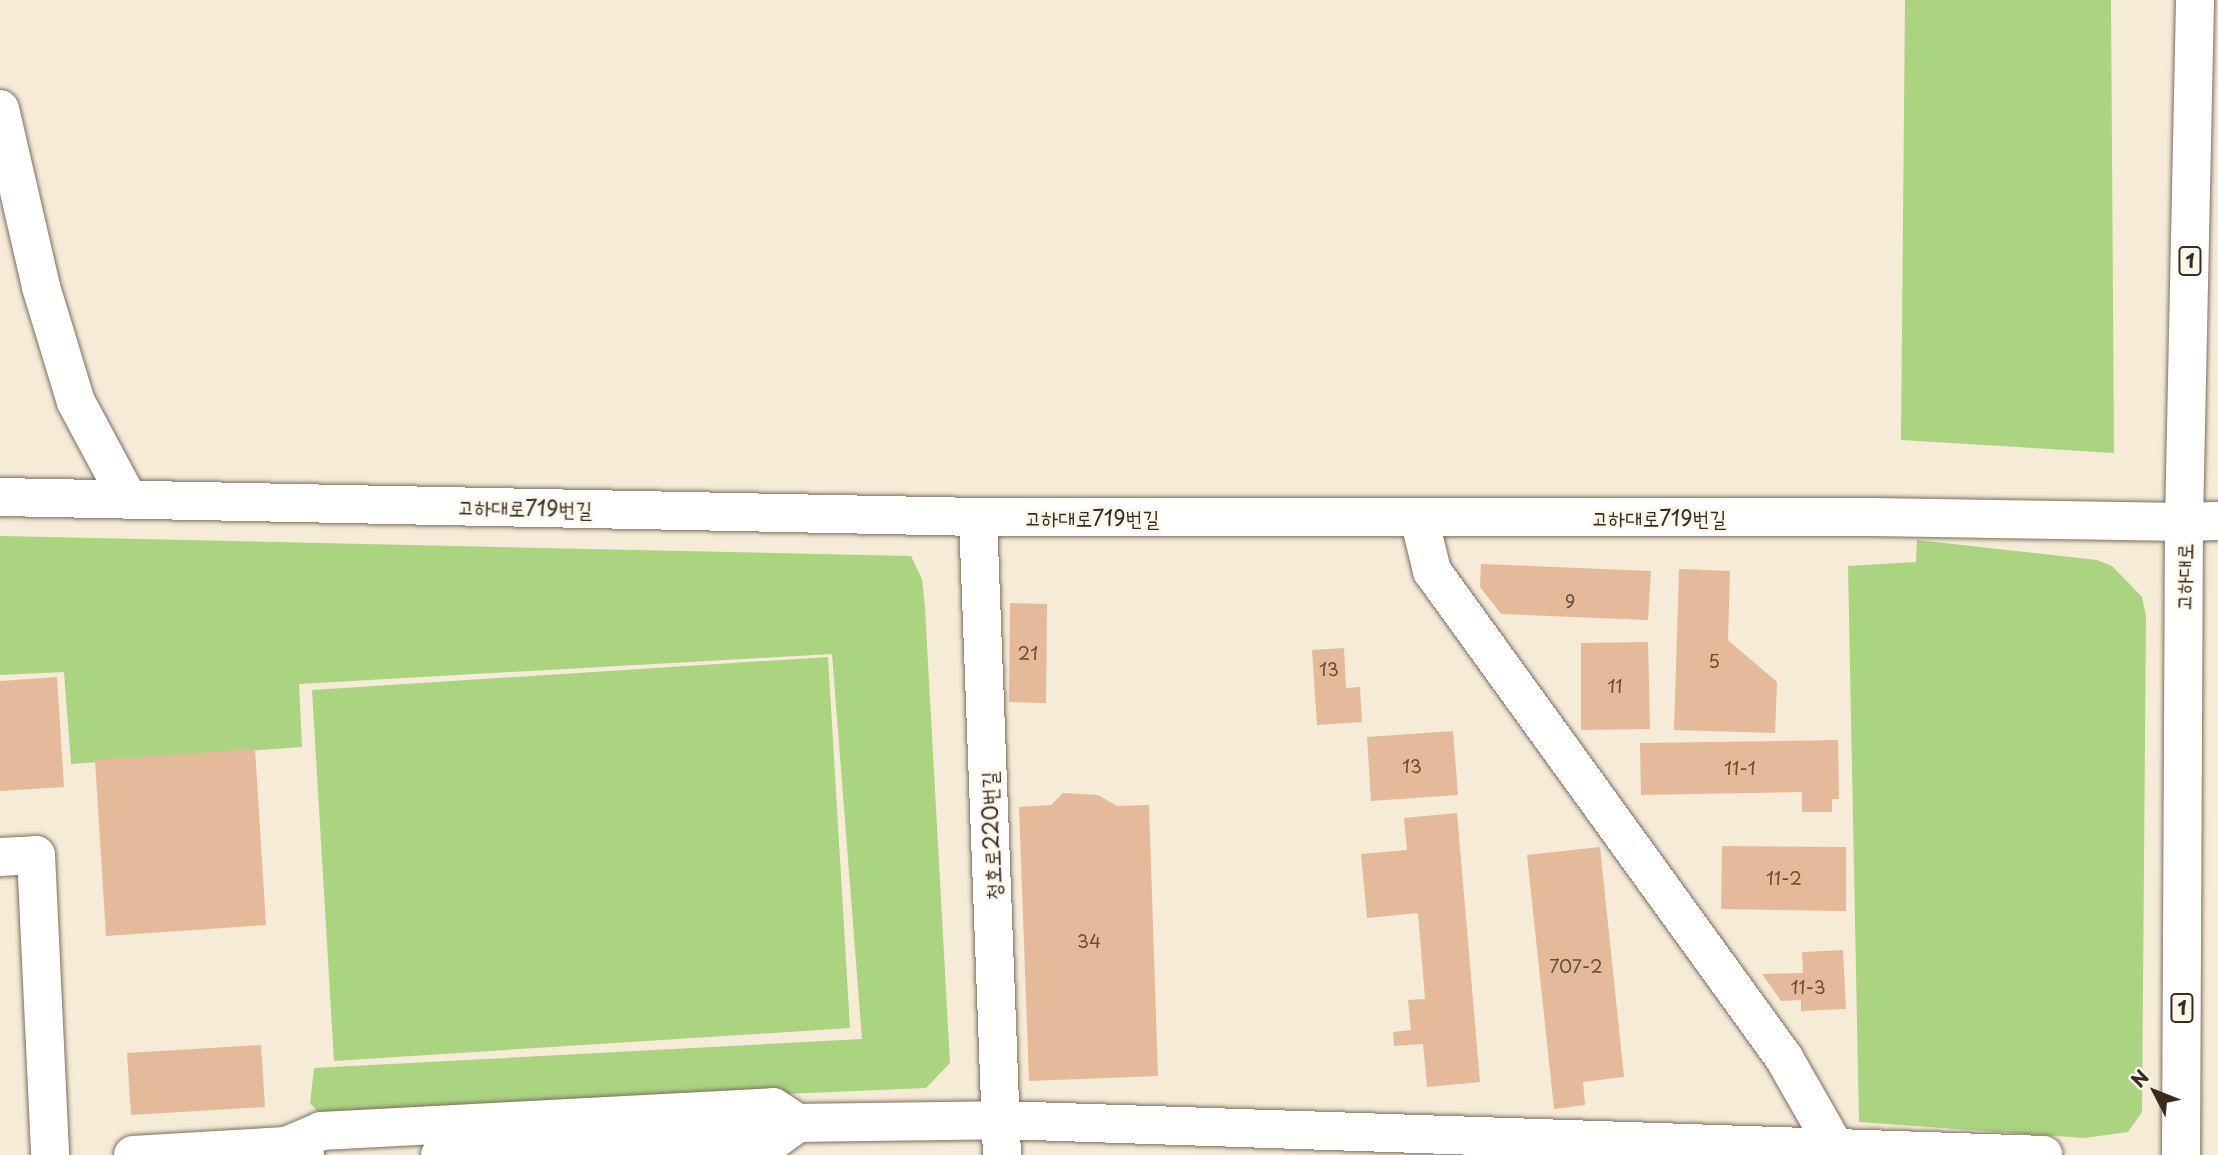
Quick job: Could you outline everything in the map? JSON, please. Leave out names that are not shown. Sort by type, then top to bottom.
[{"type":"street","name":"고하대로","points":[[2181,1155],[2201,521],[2195,0]]},
{"type":"street","points":[[0,109],[41,287],[76,402],[128,499]]},
{"type":"street","name":"고하대로719번길","points":[[0,497],[978,517],[2201,521]]},
{"type":"street","name":"청호로220번길","points":[[978,517],[1002,1138]]},
{"type":"street","points":[[1419,518],[1432,571],[1784,1058],[1836,1149]]},
{"type":"street","points":[[0,857],[36,855],[50,1155]]},
{"type":"street","points":[[133,1155],[292,1152],[321,1131],[773,1107],[798,1123],[1002,1138],[1836,1149],[2043,1155]]},
{"type":"street","points":[[440,1155],[773,1140],[798,1123]]},
{"type":"green space","points":[[1905,0],[2111,0],[2114,453],[1901,440]]},
{"type":"green space","points":[[0,536],[911,556],[922,579],[925,608],[950,1063],[926,1088],[320,1114],[310,1103],[314,1068],[862,1039],[832,654],[299,684],[302,747],[71,764],[64,672],[0,675]]},
{"type":"green space","points":[[1917,540],[2097,560],[2112,566],[2142,597],[2146,616],[2142,1112],[2128,1132],[2084,1138],[1859,1122],[1848,566],[1916,562]]},
{"type":"green space","points":[[828,657],[850,1028],[334,1061],[312,690]]},
{"type":"building","points":[[1481,564],[1651,571],[1648,620],[1501,614],[1480,587]]},
{"type":"building","points":[[1679,569],[1730,571],[1728,640],[1777,682],[1775,733],[1674,730]]},
{"type":"building","points":[[1010,603],[1047,604],[1046,703],[1009,702]]},
{"type":"building","points":[[1648,642],[1650,729],[1581,730],[1581,643]]},
{"type":"building","points":[[1344,648],[1346,688],[1360,687],[1362,722],[1317,725],[1312,650]]},
{"type":"building","points":[[57,677],[64,787],[0,791],[0,681]]},
{"type":"building","points":[[1453,731],[1458,795],[1371,801],[1367,737]]},
{"type":"building","points":[[1838,740],[1839,799],[1832,799],[1832,812],[1802,812],[1802,792],[1641,795],[1640,743]]},
{"type":"building","points":[[255,749],[266,925],[106,936],[95,760]]},
{"type":"building","points":[[1063,793],[1098,795],[1117,806],[1149,805],[1158,1076],[1029,1081],[1019,807],[1051,805]]},
{"type":"building","points":[[1457,813],[1480,1082],[1427,1087],[1423,1044],[1394,1046],[1393,1032],[1411,1030],[1408,1000],[1425,999],[1418,913],[1367,918],[1361,854],[1407,850],[1404,818]]},
{"type":"building","points":[[1722,846],[1846,847],[1846,911],[1721,909]]},
{"type":"building","points":[[1600,847],[1624,1077],[1583,1082],[1585,1105],[1554,1109],[1527,855]]},
{"type":"building","points":[[1843,950],[1846,1009],[1801,1011],[1801,1000],[1781,1001],[1762,974],[1803,973],[1802,952]]},
{"type":"building","points":[[261,1045],[265,1107],[131,1115],[127,1053]]}]
